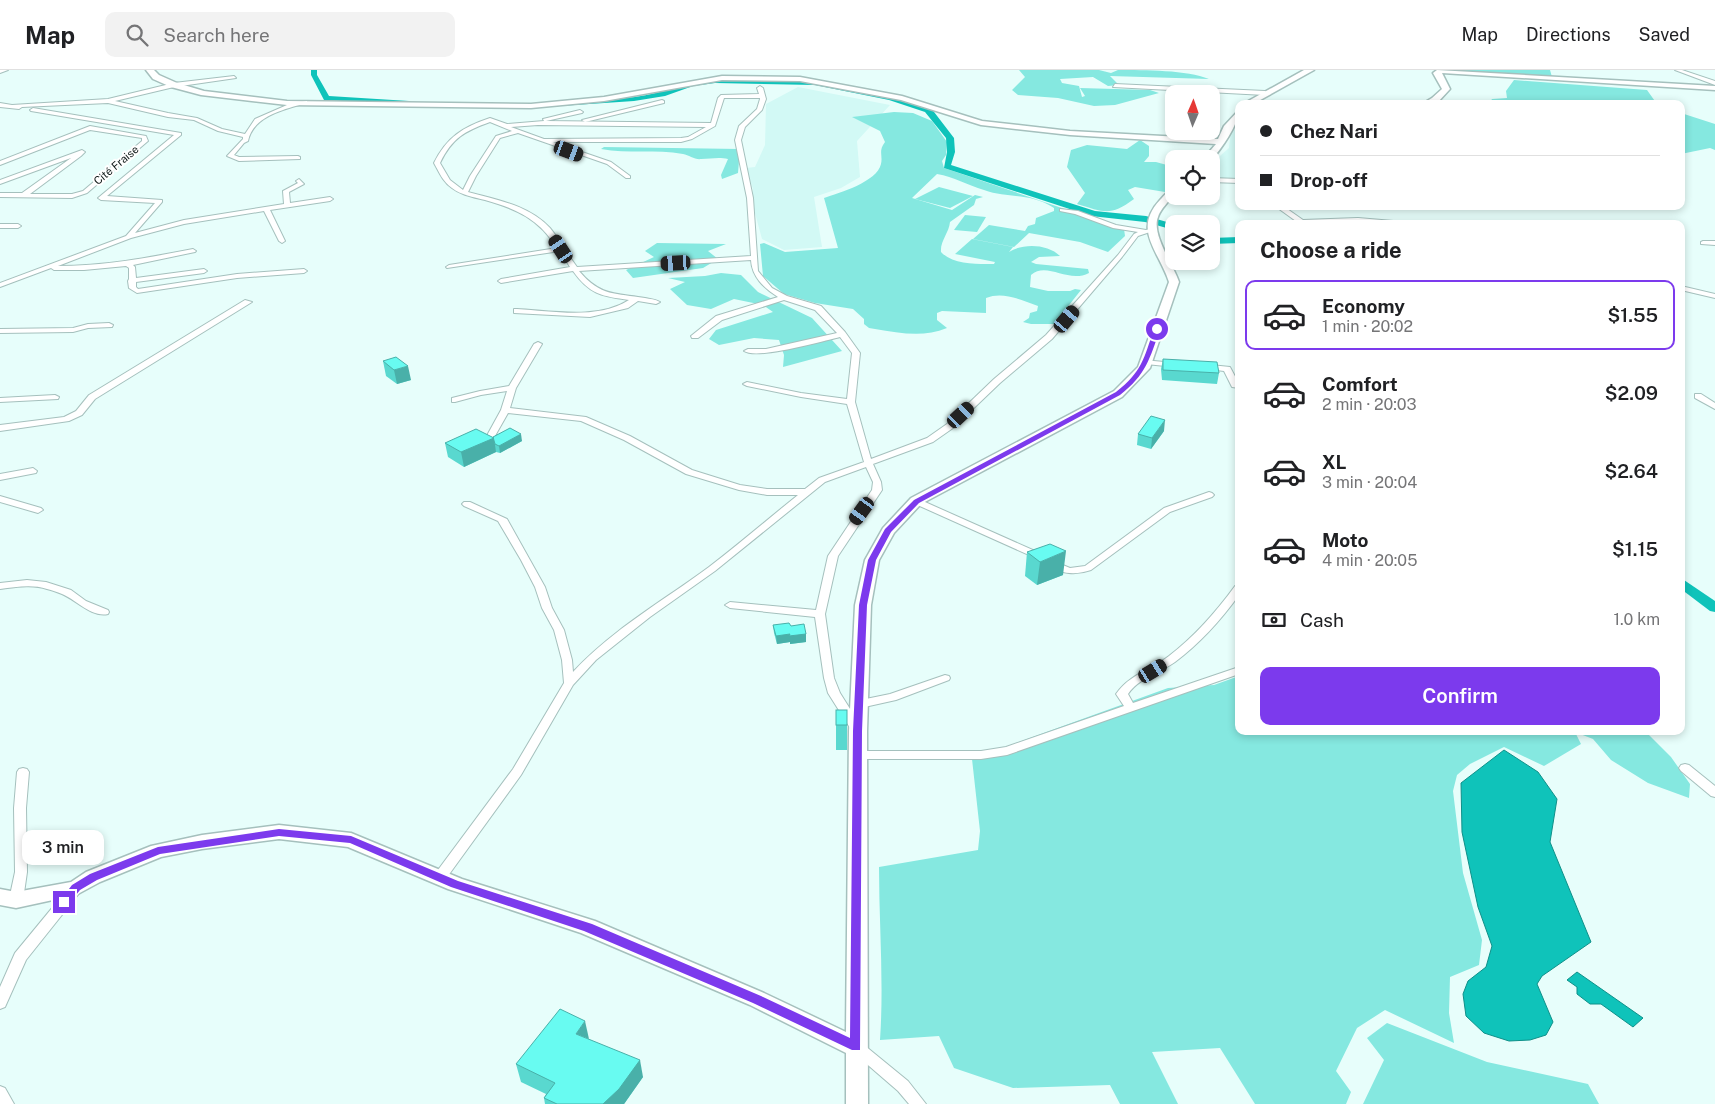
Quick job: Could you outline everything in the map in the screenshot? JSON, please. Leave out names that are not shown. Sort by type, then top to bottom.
[{"type":"street","points":[[0,72],[6,70]]},
{"type":"street","points":[[150,70],[156,77],[174,85],[204,93],[238,98],[305,102],[531,106],[604,99],[722,78],[811,80],[902,98],[941,112],[996,125],[1090,134],[1221,142]]},
{"type":"street","points":[[1254,100],[1310,70]]},
{"type":"street","points":[[1677,70],[1715,83]]},
{"type":"street","points":[[1435,100],[1446,89],[1437,71],[1715,88]]},
{"type":"street","points":[[13,106],[108,101],[174,85],[234,77]]},
{"type":"street","points":[[1115,86],[1265,93]]},
{"type":"street","points":[[545,140],[681,140],[690,138],[712,125],[721,98],[724,96],[761,92],[759,110],[742,126],[738,140],[750,198],[755,272],[770,289],[784,298],[818,308],[842,334],[856,353],[851,402],[868,462],[877,482],[877,490],[833,556],[820,614],[829,678],[834,693],[858,731]]},
{"type":"street","points":[[108,101],[168,115],[195,119],[220,130],[246,136]]},
{"type":"street","points":[[298,158],[238,159],[230,156],[246,140],[246,136],[257,120],[289,106],[305,102]]},
{"type":"street","points":[[567,124],[662,102]]},
{"type":"street","points":[[0,105],[179,134],[101,198],[160,201],[128,237]]},
{"type":"street","points":[[538,124],[548,119],[580,112]]},
{"type":"street","points":[[1214,150],[1235,117]]},
{"type":"street","points":[[628,177],[609,164],[490,120],[460,132],[440,154],[437,162],[452,188],[519,209],[547,228],[573,269],[595,291],[603,294],[656,302]]},
{"type":"street","points":[[507,126],[538,124],[712,125]]},
{"type":"street","points":[[1227,128],[1235,127]]},
{"type":"street","name":"Cité Fraise","points":[[0,162],[90,128],[144,137],[144,141],[85,192],[72,196],[24,195]]},
{"type":"street","points":[[466,193],[473,176],[498,137],[522,132]]},
{"type":"street","points":[[0,182],[83,152],[24,195],[0,195]]},
{"type":"street","points":[[1220,180],[1235,181]]},
{"type":"street","points":[[287,204],[286,191],[301,184],[299,181]]},
{"type":"street","points":[[0,285],[128,237],[184,222],[287,204],[330,199]]},
{"type":"street","points":[[440,877],[518,772],[569,683],[606,647],[646,615],[712,569],[822,480],[930,440],[950,426],[997,382],[1049,338],[1136,235],[1148,226],[1158,207],[1165,200]]},
{"type":"street","points":[[266,208],[282,240]]},
{"type":"street","points":[[1062,210],[1076,212],[1114,227],[1148,226]]},
{"type":"street","points":[[1284,210],[1299,220]]},
{"type":"street","points":[[0,226],[18,226]]},
{"type":"street","points":[[857,1104],[858,731],[863,605],[872,560],[888,531],[916,501],[1118,394],[1139,374],[1146,362],[1174,282],[1172,272],[1148,226]]},
{"type":"street","points":[[1703,243],[1715,243]]},
{"type":"street","points":[[449,267],[561,249]]},
{"type":"street","points":[[41,269],[69,266],[84,268],[125,264],[192,251]]},
{"type":"street","points":[[501,281],[573,269],[754,258]]},
{"type":"street","points":[[125,264],[132,267],[131,281],[134,290],[237,276],[304,271]]},
{"type":"street","points":[[131,281],[204,271]]},
{"type":"street","points":[[1685,289],[1715,296]]},
{"type":"street","points":[[517,311],[590,315],[625,306],[638,298]]},
{"type":"street","points":[[695,336],[719,318],[784,298]]},
{"type":"street","points":[[0,428],[66,419],[79,413],[92,397],[248,302]]},
{"type":"street","points":[[0,331],[73,330],[88,326],[109,325]]},
{"type":"street","points":[[748,351],[766,352],[842,334]]},
{"type":"street","points":[[488,441],[505,410],[512,388],[538,344]]},
{"type":"street","points":[[1146,362],[1189,366]]},
{"type":"street","points":[[1198,366],[1224,368],[1235,385]]},
{"type":"street","points":[[746,384],[801,395],[851,402]]},
{"type":"street","points":[[455,400],[480,393],[512,388]]},
{"type":"street","points":[[1698,396],[1715,407]]},
{"type":"street","points":[[0,400],[55,397]]},
{"type":"street","points":[[505,410],[583,418],[627,438],[689,472],[739,487],[766,492],[806,492]]},
{"type":"street","points":[[0,476],[33,470]]},
{"type":"street","points":[[916,501],[1026,550],[1066,571],[1078,572],[1088,568],[1167,510],[1209,495]]},
{"type":"street","points":[[0,499],[38,510]]},
{"type":"street","points":[[467,504],[502,519],[526,560],[559,630],[567,660],[569,683]]},
{"type":"street","points":[[0,586],[27,583],[46,585],[67,592],[82,603],[104,612]]},
{"type":"street","points":[[1130,707],[1122,694],[1128,684],[1170,660],[1222,612],[1235,594]]},
{"type":"street","points":[[730,605],[820,614]]},
{"type":"street","points":[[858,756],[981,754],[1007,751],[1235,671]]},
{"type":"street","points":[[860,704],[892,696],[945,678]]},
{"type":"street","points":[[1685,768],[1715,793]]},
{"type":"street","points":[[8,898],[21,872],[20,808],[24,772]]},
{"type":"street","points":[[0,1003],[20,957],[76,888],[93,877],[158,850],[279,832],[351,840],[472,891],[588,928],[757,1000],[856,1047],[903,1086],[918,1104]]},
{"type":"street","points":[[8,898],[76,888]]},
{"type":"shaded area","points":[[1019,70],[1099,70],[1111,73],[1118,70],[1153,70],[1178,72],[1209,79],[1110,76],[1119,85],[1108,86],[1093,77],[1060,79],[1062,83],[1079,86],[1082,97],[1085,96],[1080,88],[1150,90],[1159,93],[1115,105],[1094,106],[1058,98],[1018,95],[1012,90],[1025,77]]},
{"type":"shaded area","points":[[1453,70],[1550,70],[1552,77]]},
{"type":"shaded area","points":[[1514,80],[1647,90],[1654,100],[1491,100],[1507,98],[1506,91]]},
{"type":"shaded area","points":[[798,87],[890,105],[857,141],[860,177],[841,188],[814,197],[822,247],[784,250],[762,239],[752,202],[753,189],[746,168],[755,167],[765,145],[766,104]]},
{"type":"shaded area","points":[[894,112],[913,113],[932,121],[947,142],[946,155],[942,161],[944,168],[1124,229],[1125,236],[1108,252],[1080,242],[1029,233],[1014,247],[973,239],[989,225],[1025,231],[1028,226],[1035,224],[1036,218],[1054,211],[1054,208],[1036,200],[993,193],[937,174],[912,198],[952,210],[975,195],[983,197],[976,199],[974,205],[950,222],[941,252],[959,262],[994,264],[995,262],[955,254],[972,239],[1013,247],[1009,252],[1021,247],[1042,247],[1060,256],[1039,257],[1031,262],[1088,269],[1089,273],[1081,276],[1044,270],[1037,271],[1031,275],[1030,287],[1048,291],[1081,290],[1054,324],[1023,322],[1029,318],[1030,313],[1037,311],[1038,306],[1012,297],[999,295],[986,298],[986,313],[942,311],[937,313],[937,320],[947,328],[920,334],[893,332],[869,328],[864,324],[864,319],[853,309],[815,303],[784,294],[763,276],[760,244],[764,243],[785,252],[838,248],[824,198],[857,186],[873,176],[881,164],[881,151],[885,142],[880,131],[852,117]]},
{"type":"shaded area","points":[[1685,114],[1715,124],[1715,150],[1710,148],[1685,153]]},
{"type":"shaded area","points":[[1231,130],[1235,130],[1235,178],[1220,178],[1220,156],[1229,148]]},
{"type":"shaded area","points":[[1140,140],[1149,146],[1149,156],[1144,162],[1165,164],[1165,192],[1135,187],[1128,190],[1134,199],[1113,211],[1101,211],[1077,204],[1085,193],[1067,167],[1071,150],[1087,145],[1127,149]]},
{"type":"shaded area","points":[[604,147],[740,149],[738,173],[722,179],[721,175],[728,159],[699,159],[673,153],[601,149]]},
{"type":"shaded area","points":[[939,187],[973,196],[950,208],[915,199]]},
{"type":"shaded area","points":[[965,215],[986,217],[977,232],[954,230]]},
{"type":"shaded area","points":[[657,243],[726,244],[708,251],[718,259],[703,268],[633,278],[626,270],[654,257],[645,251]]},
{"type":"shaded area","points":[[721,273],[741,275],[758,292],[812,318],[842,351],[783,367],[784,355],[779,340],[754,338],[719,345],[709,339],[716,330],[773,312],[763,305],[734,299],[711,309],[687,305],[670,289],[685,282],[668,278]]},
{"type":"shaded area","points":[[1235,677],[1235,735],[1576,735],[1581,744],[1544,766],[1504,747],[1470,764],[1457,775],[1453,791],[1463,873],[1482,940],[1479,965],[1450,977],[1449,1013],[1454,1043],[1385,1010],[1357,1028],[1336,1071],[1351,1092],[1346,1104],[1255,1104],[1220,1048],[1152,1052],[1178,1104],[1120,1104],[1110,1085],[1013,1088],[954,1068],[939,1036],[880,1040],[879,867],[978,850],[980,831],[972,759],[1168,688],[1214,685]]},
{"type":"shaded area","points":[[1583,735],[1649,735],[1671,757],[1690,784],[1689,798],[1648,783],[1611,760],[1593,739]]},
{"type":"shaded area","points":[[1504,750],[1538,772],[1557,799],[1550,842],[1591,942],[1542,976],[1537,984],[1553,1022],[1546,1035],[1530,1040],[1509,1041],[1484,1033],[1466,1016],[1463,994],[1468,981],[1486,967],[1492,946],[1478,907],[1462,832],[1461,783]]},
{"type":"shaded area","points":[[1577,972],[1643,1018],[1633,1027],[1601,1004],[1590,1004],[1577,994],[1577,987],[1567,980]]},
{"type":"shaded area","points":[[1387,1023],[1487,1062],[1588,1084],[1599,1104],[1363,1104],[1384,1060],[1367,1038]]},
{"type":"building","points":[[396,357],[408,366],[394,370],[383,361]]},
{"type":"building","points":[[1163,359],[1217,362],[1219,373],[1163,370]]},
{"type":"building","points":[[1151,416],[1165,420],[1152,438],[1138,434]]},
{"type":"building","points":[[510,428],[521,434],[499,446],[495,444],[493,437]]},
{"type":"building","points":[[476,429],[494,438],[461,452],[445,443]]},
{"type":"building","points":[[1050,544],[1066,551],[1040,562],[1027,552]]},
{"type":"building","points":[[789,623],[791,626],[804,624],[806,634],[776,636],[773,625]]},
{"type":"building","points":[[836,710],[847,710],[847,725],[836,725]]},
{"type":"building","points":[[560,1009],[585,1021],[576,1034],[640,1060],[619,1089],[603,1104],[557,1104],[544,1098],[555,1083],[516,1064]]},
{"type":"waterway","points":[[314,70],[314,75],[327,98],[409,103]]},
{"type":"waterway","points":[[530,106],[634,99],[662,94],[692,84],[715,81],[815,83],[890,98],[928,110],[950,138],[951,152],[947,166],[1094,214],[1146,219],[1165,224]]},
{"type":"waterway","points":[[1220,241],[1235,240]]},
{"type":"waterway","points":[[1685,585],[1715,608]]},
{"type":"route","points":[[64,902],[76,888],[93,877],[158,850],[279,832],[351,840],[472,891],[588,928],[757,1000],[856,1047],[859,847],[858,731],[863,605],[872,560],[888,531],[916,501],[1118,394],[1144,368],[1157,329]]}]
